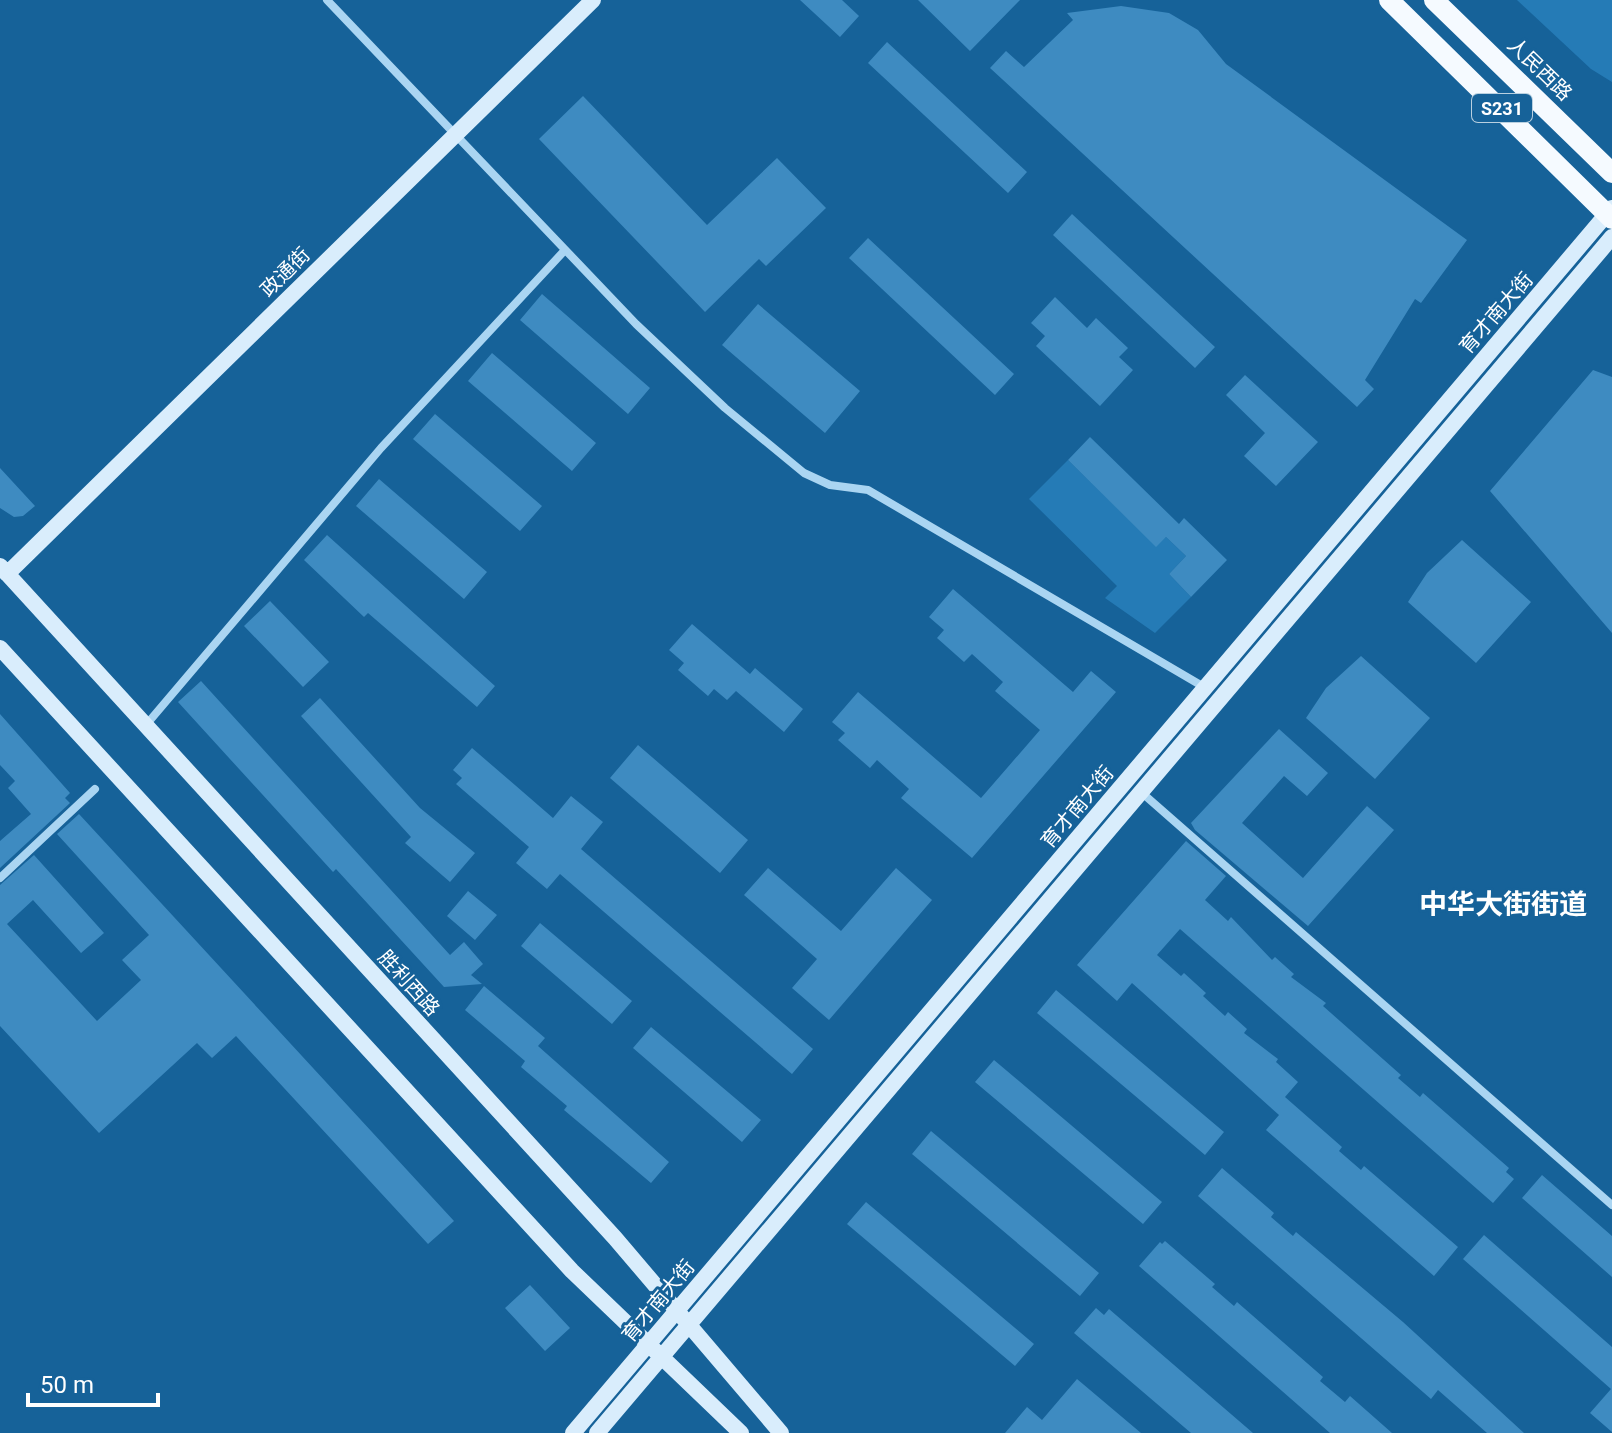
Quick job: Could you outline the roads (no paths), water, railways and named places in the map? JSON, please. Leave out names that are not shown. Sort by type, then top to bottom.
[{"type":"main road","name":"政通街","points":[[3,570],[593,0]]},
{"type":"main road","name":"S231","points":[[1389,0],[1610,213]]},
{"type":"main road","name":"人民西路","points":[[1434,0],[1612,173]]},
{"type":"main road","name":"育才南大街","points":[[573,1433],[1610,213]]},
{"type":"main road","name":"育才南大街","points":[[597,1433],[1612,237]]},
{"type":"main road","name":"胜利西路","points":[[3,570],[676,1310],[781,1433]]},
{"type":"main road","points":[[0,648],[572,1271],[741,1433]]},
{"type":"street","points":[[327,0],[636,324],[725,408],[804,473],[830,485],[868,490],[1204,687]]},
{"type":"street","points":[[146,725],[381,448],[565,250]]},
{"type":"street","points":[[0,878],[95,789]]},
{"type":"street","points":[[1141,791],[1612,1205]]},
{"type":"district","name":"中华大街街道","points":[[1503,904]]}]
